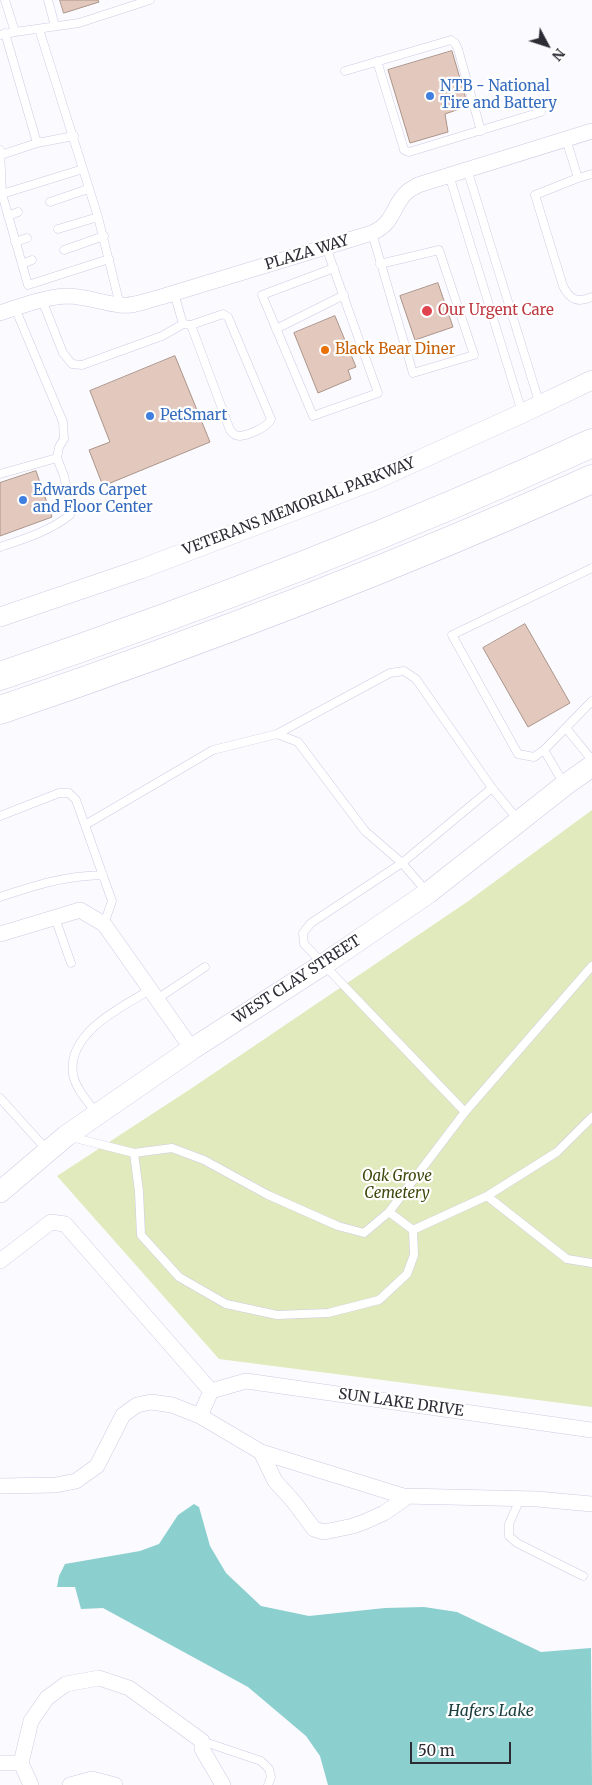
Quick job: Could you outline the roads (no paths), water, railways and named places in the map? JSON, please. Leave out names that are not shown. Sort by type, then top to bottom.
[{"type":"highway","points":[[0,676],[146,624],[314,560],[468,497],[592,443]]},
{"type":"highway","points":[[0,710],[86,681],[248,621],[424,550],[592,479]]},
{"type":"main road","name":"WEST CLAY STREET","points":[[0,1192],[66,1136],[192,1049],[324,964],[428,893],[565,785],[592,766]]},
{"type":"street","name":"PLAZA WAY","points":[[0,313],[42,300],[66,296],[92,298],[120,305],[131,305],[372,233],[388,223],[408,191],[418,185],[592,131]]},
{"type":"street","name":"VETERANS MEMORIAL PARKWAY","points":[[0,617],[141,569],[375,480],[592,380]]},
{"type":"street","points":[[0,934],[80,910],[104,924],[192,1049]]},
{"type":"street","points":[[0,1261],[50,1222],[65,1224],[210,1391],[200,1416]]},
{"type":"street","name":"SUN LAKE DRIVE","points":[[210,1391],[246,1380],[592,1430]]},
{"type":"street","points":[[0,1486],[56,1485],[76,1481],[97,1466],[123,1414],[137,1405],[151,1402],[172,1405],[200,1416],[261,1452],[403,1496],[537,1499],[592,1504]]},
{"type":"street","points":[[261,1452],[275,1481],[294,1502],[314,1529],[324,1532],[353,1526],[384,1513],[403,1500],[403,1496]]},
{"type":"street","points":[[31,1785],[21,1763],[32,1721],[47,1698],[66,1684],[99,1678],[129,1688],[202,1741],[202,1749],[223,1785]]},
{"type":"street","points":[[0,1763],[21,1763]]},
{"type":"street","points":[[70,1785],[92,1779],[116,1785]]},
{"type":"lane","points":[[5,0],[15,32]]},
{"type":"lane","points":[[48,0],[55,26]]},
{"type":"lane","points":[[37,143],[2,34],[79,23],[150,0]]},
{"type":"lane","points":[[38,29],[74,136],[88,189],[104,236],[120,305]]},
{"type":"lane","points":[[345,71],[451,40],[458,49],[481,130]]},
{"type":"lane","points":[[377,61],[404,150],[409,152],[541,112]]},
{"type":"lane","points":[[74,136],[37,143],[1,153],[2,194],[15,242],[28,286],[109,259]]},
{"type":"lane","points":[[566,139],[578,178]]},
{"type":"lane","points":[[2,194],[83,169]]},
{"type":"lane","points":[[467,169],[540,405]]},
{"type":"lane","points":[[592,174],[535,195],[563,286],[568,295],[575,300],[585,300],[592,297]]},
{"type":"lane","points":[[449,175],[523,413]]},
{"type":"lane","points":[[50,202],[88,189]]},
{"type":"lane","points":[[8,216],[18,212]]},
{"type":"lane","points":[[58,229],[98,216]]},
{"type":"lane","points":[[372,233],[380,264],[413,373],[474,355],[439,250],[380,264]]},
{"type":"lane","points":[[64,250],[104,236]]},
{"type":"lane","points":[[15,242],[27,238]]},
{"type":"lane","points":[[326,246],[344,295],[378,393],[313,416],[262,295],[334,268]]},
{"type":"lane","points":[[22,264],[32,260]]},
{"type":"lane","points":[[42,300],[63,353],[72,364],[82,365],[187,325],[223,314],[228,317],[271,419],[266,427],[239,436],[230,430],[187,325],[174,293]]},
{"type":"lane","points":[[276,329],[344,295]]},
{"type":"lane","points":[[0,547],[23,540],[60,523],[70,515],[71,507],[64,476],[57,458],[59,447],[64,439],[63,422],[15,308]]},
{"type":"lane","points":[[0,474],[57,458]]},
{"type":"lane","points":[[592,568],[452,636],[518,754],[534,757],[544,750],[592,701]]},
{"type":"lane","points":[[85,825],[212,750],[277,734],[390,673],[404,671],[416,679],[492,788],[519,822]]},
{"type":"lane","points":[[566,728],[592,760]]},
{"type":"lane","points":[[277,734],[298,742],[364,831],[402,863],[428,893]]},
{"type":"lane","points":[[544,750],[565,785]]},
{"type":"lane","points":[[465,1112],[304,944],[303,933],[311,924],[402,863],[492,788]]},
{"type":"lane","points":[[0,816],[59,793],[69,793],[76,800],[112,901],[104,924]]},
{"type":"lane","points":[[0,896],[47,882],[77,876],[103,875]]},
{"type":"lane","points":[[55,918],[72,963]]},
{"type":"lane","points":[[66,1136],[134,1153],[172,1148],[204,1160],[268,1195],[338,1226],[364,1233],[389,1212],[465,1112],[592,966]]},
{"type":"lane","points":[[97,1115],[73,1076],[73,1061],[80,1043],[90,1030],[108,1015],[154,994],[205,967]]},
{"type":"lane","points":[[0,1098],[3,1107],[48,1151]]},
{"type":"lane","points":[[413,1230],[487,1196],[557,1152],[592,1117]]},
{"type":"lane","points":[[134,1153],[139,1192],[141,1236],[180,1277],[226,1304],[277,1315],[328,1313],[379,1300],[407,1274],[414,1255],[413,1230]]},
{"type":"lane","points":[[487,1196],[567,1259],[592,1263]]},
{"type":"lane","points":[[389,1212],[413,1230]]},
{"type":"lane","points":[[520,1499],[509,1524],[509,1536],[517,1543],[583,1576]]},
{"type":"lane","points":[[202,1741],[261,1761],[268,1768],[271,1777],[268,1785]]},
{"type":"water","name":"Hafers Lake","points":[[194,1504],[199,1507],[210,1546],[226,1573],[261,1606],[309,1616],[385,1608],[424,1607],[457,1612],[541,1652],[591,1648],[592,1785],[328,1785],[320,1756],[306,1736],[248,1687],[103,1608],[81,1609],[75,1587],[57,1587],[59,1576],[65,1564],[140,1551],[159,1544],[178,1515]]},
{"type":"place","name":"NTB - National Tire and Battery","points":[[430,96]]},
{"type":"place","name":"Our Urgent Care","points":[[427,311]]},
{"type":"place","name":"Black Bear Diner","points":[[325,350]]},
{"type":"place","name":"PetSmart","points":[[150,416]]},
{"type":"place","name":"Edwards Carpet and Floor Center","points":[[23,500]]},
{"type":"park label","name":"Oak Grove Cemetery","points":[[397,1186]]}]
